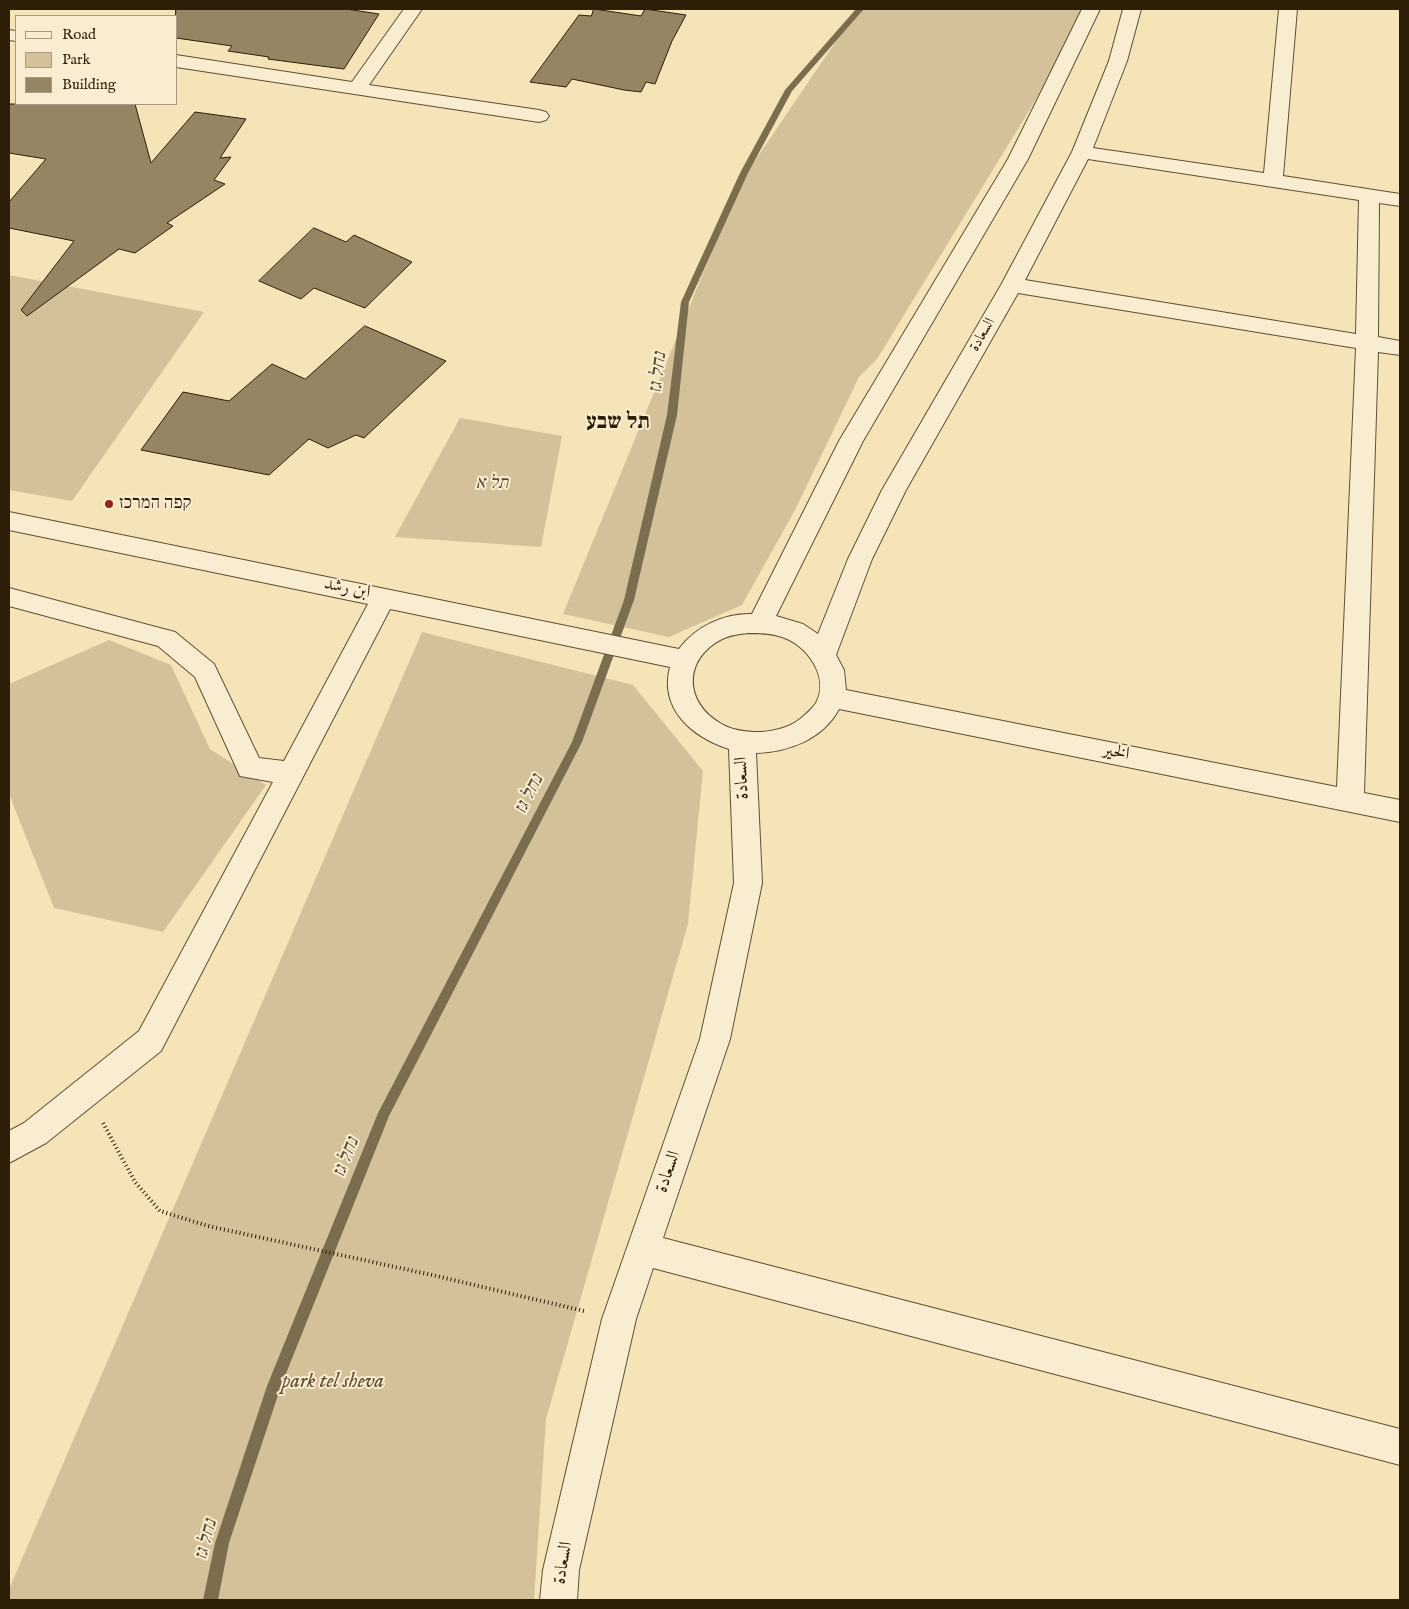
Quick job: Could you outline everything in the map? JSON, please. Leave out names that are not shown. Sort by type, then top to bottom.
[{"type":"street","points":[[357,88],[413,9]]},
{"type":"street","points":[[759,624],[851,441],[1018,159],[1091,9]]},
{"type":"street","name":"السعادة","points":[[824,656],[860,559],[894,490],[1012,285],[1082,152],[1118,61],[1132,9]]},
{"type":"street","points":[[1273,181],[1288,9]]},
{"type":"street","points":[[178,60],[539,116]]},
{"type":"street","points":[[1082,152],[1400,200]]},
{"type":"street","points":[[1350,800],[1367,343],[1369,195]]},
{"type":"street","points":[[1012,285],[1400,348]]},
{"type":"street","name":"ابن رشد","points":[[9,521],[384,596],[684,660]]},
{"type":"street","points":[[9,1148],[35,1133],[150,1041],[384,596]]},
{"type":"street","points":[[9,597],[166,639],[205,671],[250,768],[291,773]]},
{"type":"street","points":[[748,623],[775,625],[799,633],[816,645],[824,656],[830,664],[834,685],[828,708],[812,726],[784,740],[757,744],[719,736],[707,729],[690,713],[680,693],[679,680],[684,660],[699,642],[718,630],[748,623]]},
{"type":"street","name":"الخير","points":[[831,697],[1400,811]]},
{"type":"street","name":"السعادة","points":[[558,1600],[561,1570],[619,1319],[715,1039],[748,882],[742,740]]},
{"type":"street","points":[[642,1249],[1400,1447]]},
{"type":"path","points":[[86,1092],[136,1182],[160,1210],[208,1226],[432,1275],[619,1319]]},
{"type":"green space","points":[[858,9],[1086,9],[1032,106],[877,359],[859,377],[795,510],[742,605],[669,637],[563,614],[741,181]]},
{"type":"green space","points":[[9,275],[204,312],[72,501],[9,490]]},
{"type":"green space","name":"תל א","points":[[460,418],[562,436],[541,547],[395,537]]},
{"type":"green space","name":"park tel sheva","points":[[422,632],[633,685],[703,771],[688,924],[546,1419],[534,1600],[9,1600],[9,1589]]},
{"type":"green space","points":[[109,640],[171,665],[210,749],[266,785],[163,932],[54,908],[9,794],[9,684]]},
{"type":"building","points":[[176,9],[346,9],[379,14],[344,69],[268,59],[269,57],[228,51],[232,46],[178,38],[178,15],[176,15]]},
{"type":"building","points":[[594,9],[641,16],[645,9],[686,15],[672,41],[655,84],[646,82],[641,92],[572,79],[566,87],[530,82],[579,15],[591,16]]},
{"type":"building","points":[[9,104],[135,105],[151,163],[195,112],[246,119],[220,158],[231,157],[214,180],[225,184],[167,223],[173,226],[135,253],[119,249],[27,316],[21,310],[74,241],[9,228],[9,202],[46,159],[9,153]]},
{"type":"building","points":[[314,228],[346,242],[354,235],[412,262],[365,308],[314,288],[301,299],[259,281]]},
{"type":"building","points":[[365,326],[446,361],[364,438],[356,435],[328,448],[309,439],[269,475],[141,450],[183,392],[229,401],[272,364],[305,379]]},
{"type":"waterway","name":"נחל גז","points":[[210,1600],[222,1543],[274,1386],[384,1113],[577,742],[629,600],[672,415],[685,302],[744,173],[789,90],[860,9]]},
{"type":"place","name":"קפה המרכז","points":[[109,504]]},
{"type":"district","name":"תל שבע","points":[[618,423]]}]
